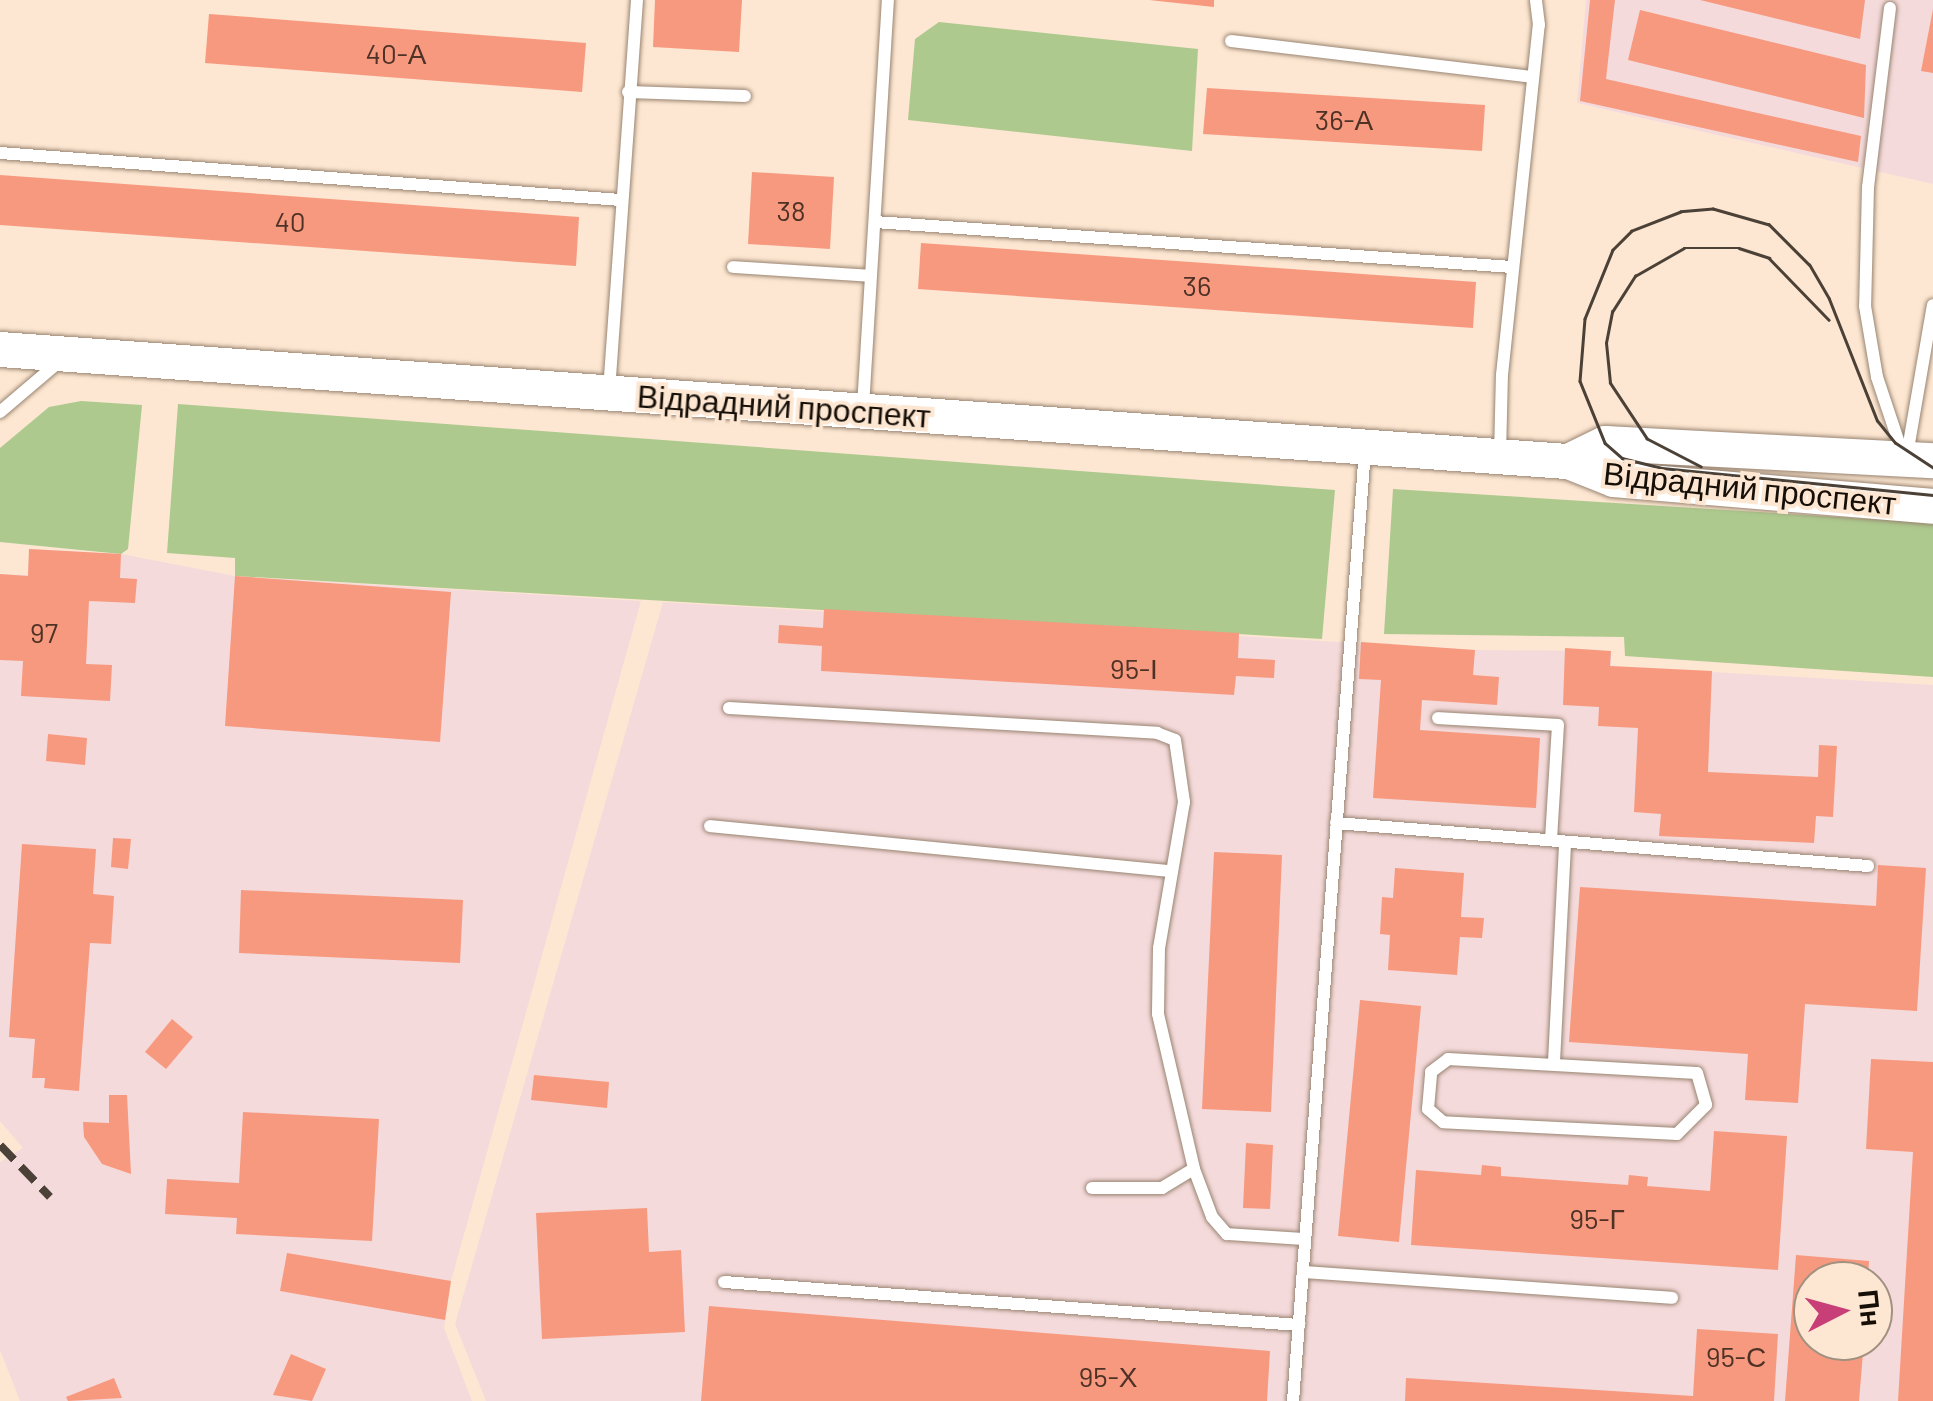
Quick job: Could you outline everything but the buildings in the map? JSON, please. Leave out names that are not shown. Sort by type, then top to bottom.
[{"type":"main road","name":"Відрадний проспект","points":[[0,350],[1568,461],[1612,479],[1933,506]]},
{"type":"main road","name":"Відрадний проспект","points":[[1568,461],[1605,443],[1920,459]]},
{"type":"lane","points":[[608,392],[637,0]]},
{"type":"lane","points":[[863,409],[888,0]]},
{"type":"lane","points":[[1500,456],[1536,0]]},
{"type":"lane","points":[[1890,8],[1868,187],[1865,306],[1895,443],[1920,459],[1933,305]]},
{"type":"lane","points":[[1231,41],[1532,77]]},
{"type":"lane","points":[[628,92],[744,96]]},
{"type":"lane","points":[[0,153],[621,200]]},
{"type":"lane","points":[[875,222],[1512,267]]},
{"type":"lane","points":[[733,267],[872,276]]},
{"type":"lane","points":[[0,412],[65,356]]},
{"type":"lane","points":[[1293,1401],[1365,446]]},
{"type":"lane","points":[[729,708],[1157,733],[1180,750],[1184,802],[1159,948],[1158,1014],[1194,1169],[1212,1217],[1227,1234],[1306,1239]]},
{"type":"lane","points":[[1438,718],[1558,725],[1554,1062]]},
{"type":"lane","points":[[1336,823],[1868,866]]},
{"type":"lane","points":[[710,826],[1172,870]]},
{"type":"lane","points":[[1448,1059],[1554,1062],[1697,1072],[1706,1105],[1677,1134],[1443,1122],[1428,1108],[1432,1072],[1448,1059]]},
{"type":"lane","points":[[1092,1188],[1162,1188],[1194,1169]]},
{"type":"lane","points":[[1303,1272],[1672,1298]]},
{"type":"lane","points":[[724,1282],[1298,1325]]},
{"type":"shaded area","points":[[1586,0],[1933,0],[1933,184],[1577,103]]},
{"type":"shaded area","points":[[29,549],[121,554],[235,576],[641,601],[451,1281],[444,1328],[472,1401],[20,1401],[0,1350],[0,1162],[23,1148],[0,1121],[0,574],[28,575]]},
{"type":"shaded area","points":[[663,602],[1475,650],[1611,651],[1611,666],[1933,685],[1933,1401],[486,1401],[455,1324]]},
{"type":"green space","points":[[939,22],[1198,49],[1192,151],[908,120],[915,39]]},
{"type":"green space","points":[[81,401],[142,405],[128,549],[121,554],[0,542],[0,448],[49,407]]},
{"type":"green space","points":[[178,404],[1335,490],[1322,639],[235,576],[235,558],[167,553]]},
{"type":"green space","points":[[1393,489],[1933,523],[1933,677],[1625,656],[1624,637],[1384,634]]},
{"type":"tram line","points":[[1933,468],[1895,443],[1877,421],[1829,299],[1809,265],[1769,225],[1713,209],[1681,212],[1632,231],[1613,250],[1585,319],[1580,381],[1605,443],[1622,458],[1662,468],[1933,495]]},
{"type":"tram line","points":[[1701,467],[1647,439],[1610,383],[1606,343],[1612,312],[1635,276],[1684,248],[1739,248],[1769,258],[1829,320]]},
{"type":"railway","points":[[0,1145],[50,1197]]}]
